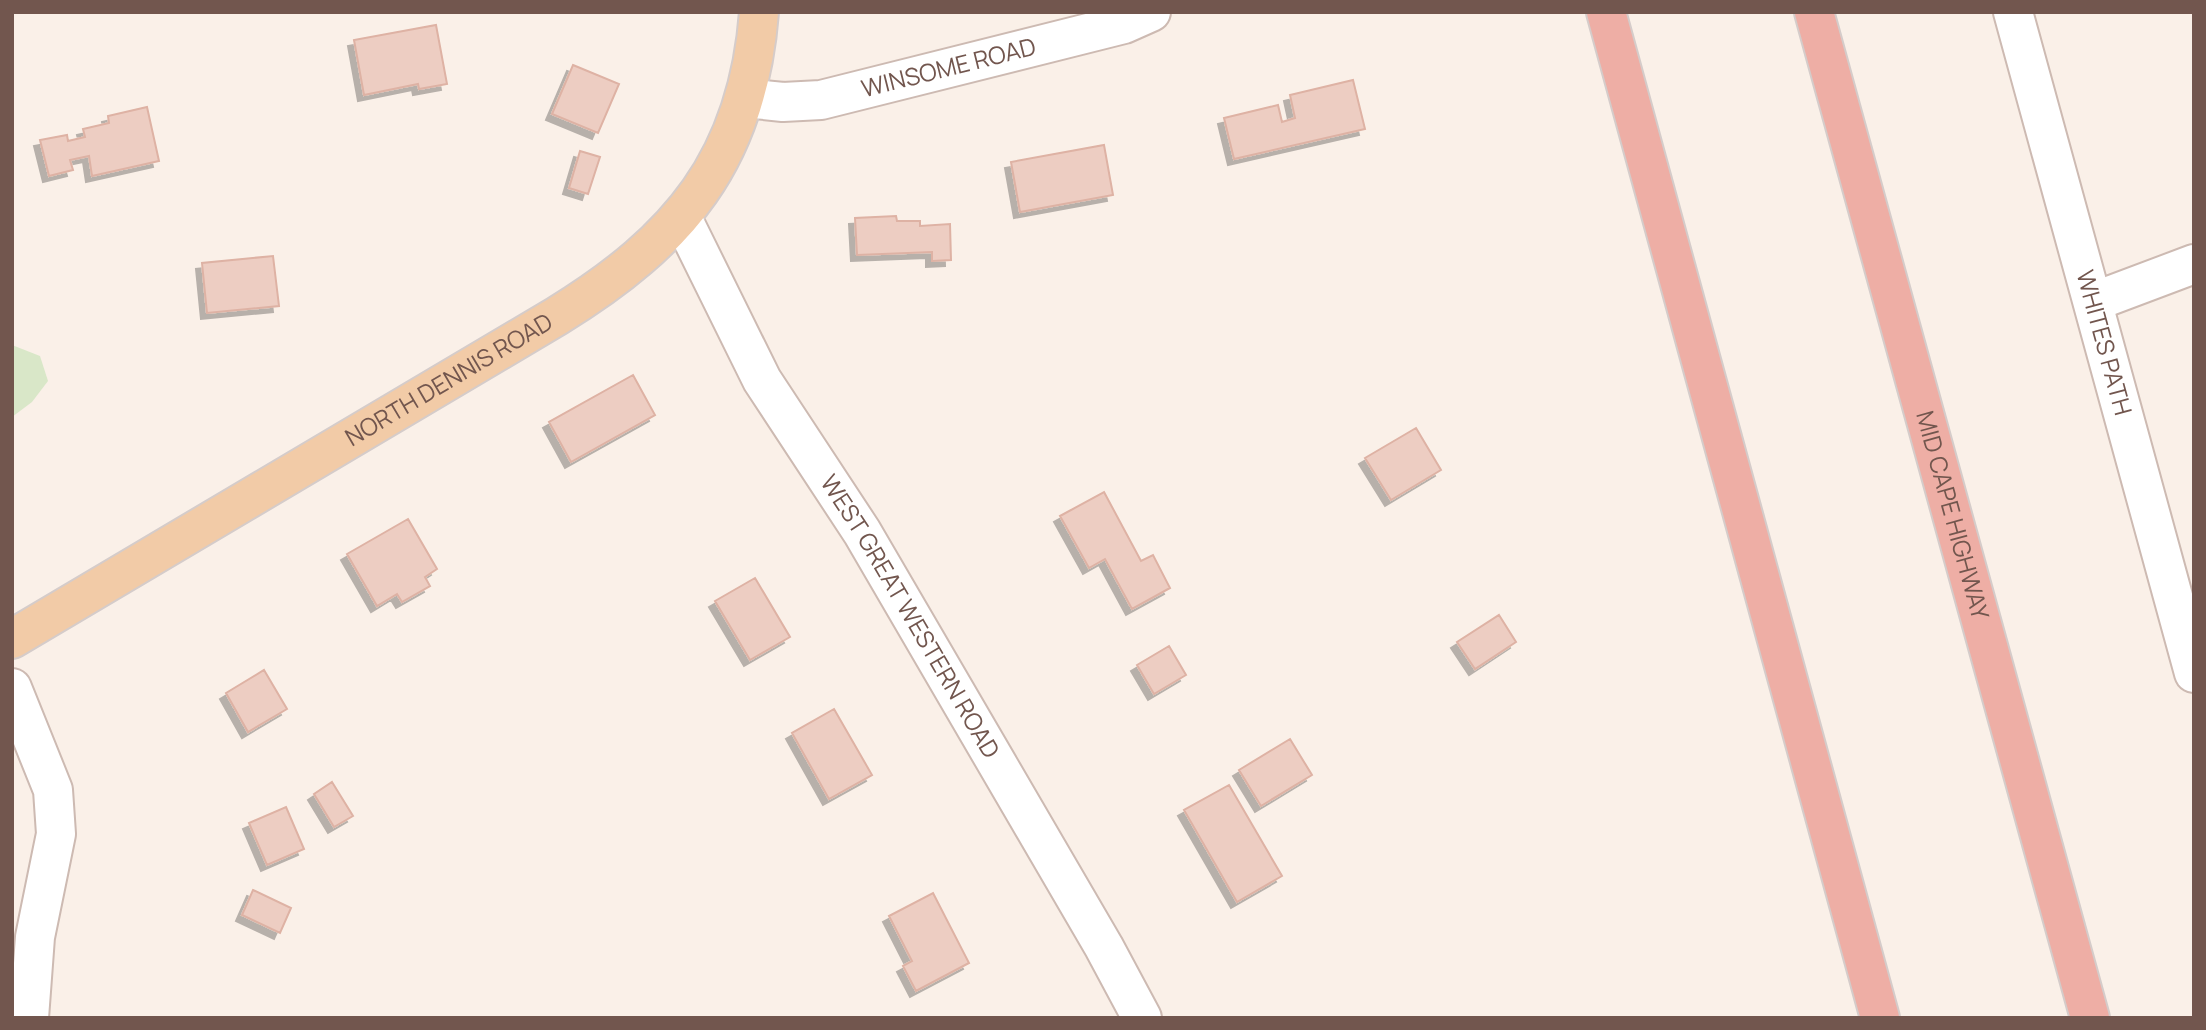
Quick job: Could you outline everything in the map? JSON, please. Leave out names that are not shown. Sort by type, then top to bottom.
[{"type":"highway","points":[[1606,12],[1880,1018]]},
{"type":"highway","name":"MID CAPE HIGHWAY","points":[[1814,12],[2090,1018]]},
{"type":"main road","name":"NORTH DENNIS ROAD","points":[[12,639],[597,291],[629,268],[681,216],[718,163],[745,99],[757,42],[760,12]]},
{"type":"street","name":"WINSOME ROAD","points":[[745,99],[783,102],[821,100],[1124,24],[1151,12]]},
{"type":"street","name":"WHITES PATH","points":[[2013,12],[2188,634],[2194,673]]},
{"type":"street","name":"WEST GREAT WESTERN ROAD","points":[[681,216],[762,380],[862,532],[1104,947],[1142,1018]]},
{"type":"street","points":[[2093,303],[2194,264]]},
{"type":"street","points":[[12,688],[53,790],[56,834],[35,937],[29,1018]]},
{"type":"green space","points":[[12,345],[40,356],[48,381],[32,402],[12,417]]},
{"type":"building","points":[[436,25],[447,84],[419,89],[418,84],[364,95],[354,40]]},
{"type":"building","points":[[573,65],[619,84],[598,133],[552,114]]},
{"type":"building","points":[[1353,80],[1365,129],[1234,159],[1224,118],[1278,105],[1282,122],[1295,118],[1290,95]]},
{"type":"building","points":[[147,107],[159,161],[92,176],[89,156],[70,160],[73,170],[49,176],[40,140],[67,135],[68,141],[85,137],[83,129],[109,123],[108,116]]},
{"type":"building","points":[[1104,145],[1113,195],[1020,212],[1011,162]]},
{"type":"building","points":[[580,151],[600,157],[588,194],[569,188]]},
{"type":"building","points":[[896,216],[897,221],[920,221],[920,226],[950,224],[951,260],[932,261],[932,252],[857,255],[855,218]]},
{"type":"building","points":[[273,256],[279,306],[207,313],[202,263]]},
{"type":"building","points":[[633,375],[655,415],[571,462],[549,422]]},
{"type":"building","points":[[1416,428],[1441,470],[1391,500],[1365,458]]},
{"type":"building","points":[[1104,492],[1141,561],[1153,555],[1170,588],[1132,609],[1105,559],[1089,568],[1060,516]]},
{"type":"building","points":[[408,519],[437,569],[425,577],[430,586],[402,602],[397,594],[377,606],[347,554]]},
{"type":"building","points":[[755,578],[790,637],[750,660],[715,601]]},
{"type":"building","points":[[1499,615],[1516,642],[1475,669],[1457,642]]},
{"type":"building","points":[[1169,646],[1186,675],[1154,694],[1137,665]]},
{"type":"building","points":[[264,670],[287,709],[248,732],[226,693]]},
{"type":"building","points":[[834,709],[872,775],[829,799],[792,733]]},
{"type":"building","points":[[1290,739],[1312,775],[1261,806],[1239,770]]},
{"type":"building","points":[[332,782],[353,816],[334,827],[314,794]]},
{"type":"building","points":[[1229,785],[1282,876],[1237,902],[1184,810]]},
{"type":"building","points":[[286,807],[304,849],[267,865],[249,823]]},
{"type":"building","points":[[253,890],[291,908],[280,933],[242,915]]},
{"type":"building","points":[[933,893],[969,963],[916,991],[903,966],[912,961],[889,916]]}]
